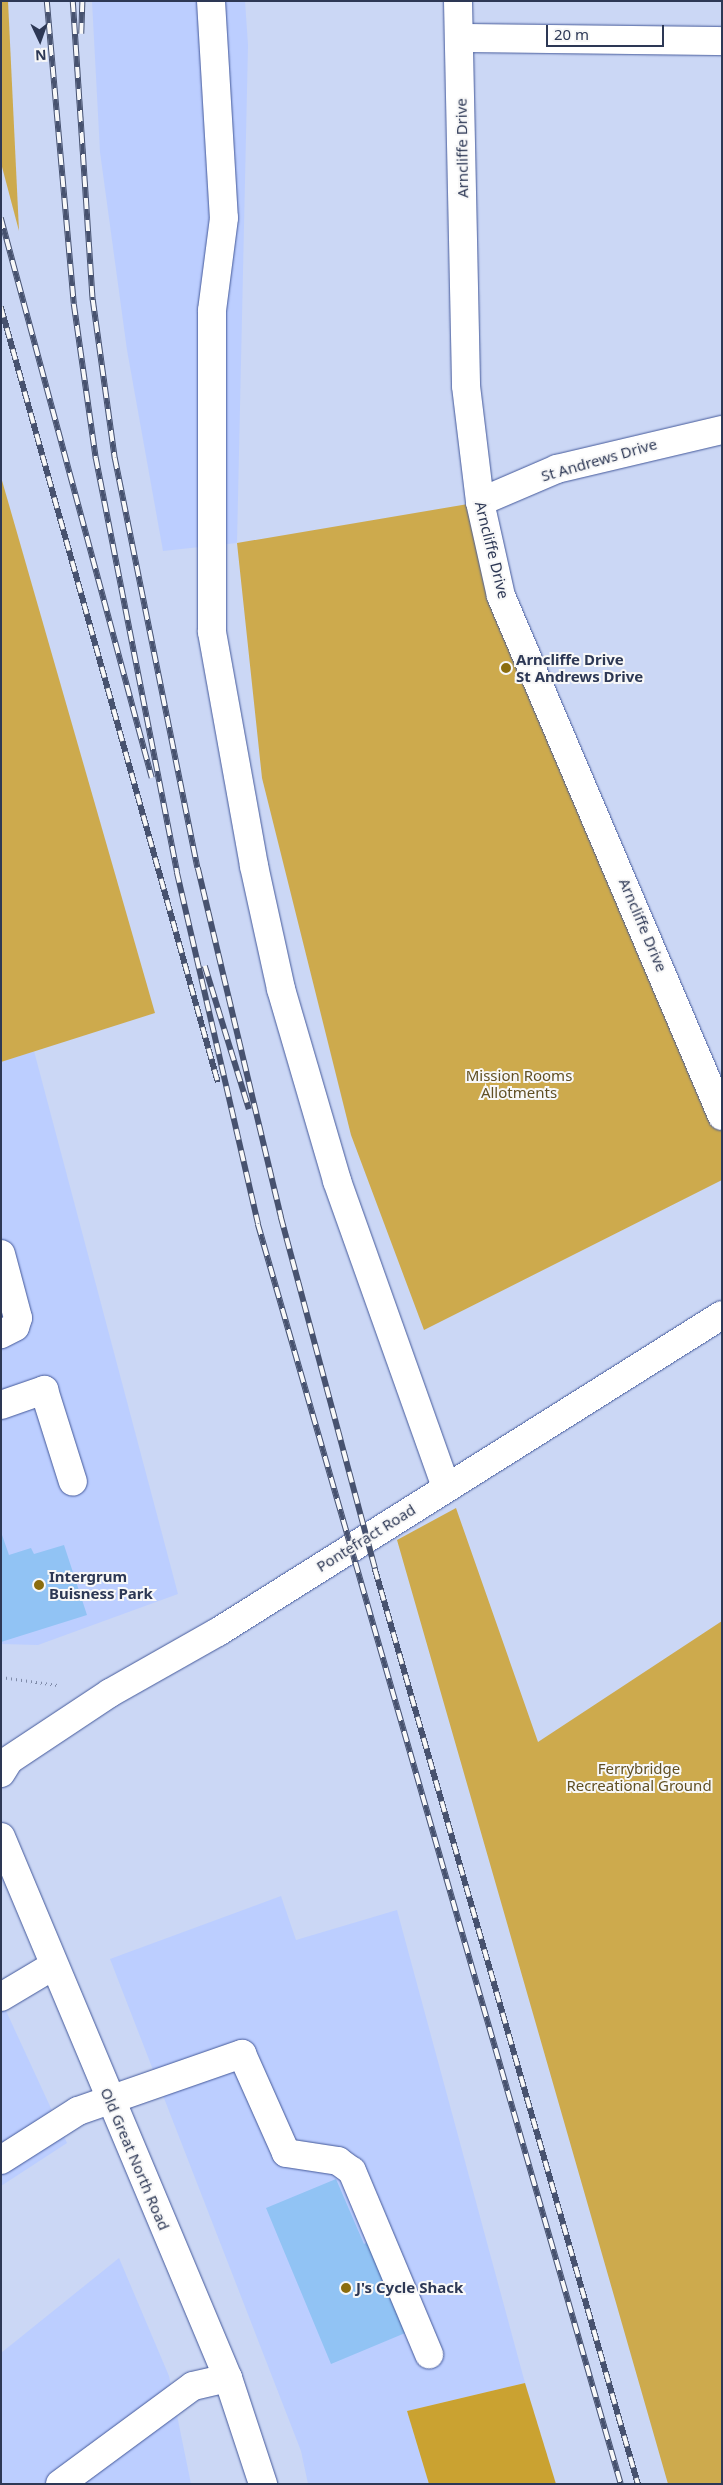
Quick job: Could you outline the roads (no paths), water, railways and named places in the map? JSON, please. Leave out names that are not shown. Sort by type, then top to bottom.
[{"type":"street","points":[[211,1],[224,218],[212,311],[212,632],[254,866],[281,989],[337,1181],[446,1487]]},
{"type":"street","name":"Arncliffe Drive","points":[[458,1],[466,386],[480,502],[502,596],[722,1116]]},
{"type":"street","points":[[460,38],[722,40]]},
{"type":"street","name":"St Andrews Drive","points":[[480,502],[557,469],[722,430]]},
{"type":"street","points":[[1,1254],[18,1318],[15,1327],[1,1334]]},
{"type":"street","name":"Pontefract Road","points":[[4,1762],[722,1315]]},
{"type":"street","points":[[1,1405],[44,1390],[73,1482]]},
{"type":"street","name":"Old Great North Road","points":[[1,1837],[53,1966],[228,2378],[263,2484]]},
{"type":"street","points":[[1,1997],[53,1966]]},
{"type":"street","points":[[1,2160],[78,2111],[242,2054],[286,2153],[338,2161],[352,2172],[429,2354]]},
{"type":"street","points":[[60,2484],[193,2386],[228,2378]]},
{"type":"railway","points":[[47,1],[74,304],[96,458],[177,872],[258,1224],[621,2484]]},
{"type":"railway","points":[[73,1],[93,300],[115,458],[198,868],[281,1217],[375,1569],[638,2484]]},
{"type":"railway","points":[[81,34],[82,1]]},
{"type":"railway","points":[[1,218],[152,778]]},
{"type":"railway","points":[[1,307],[218,1082]]},
{"type":"railway","points":[[205,966],[249,1109]]},
{"type":"place","name":"Arncliffe Drive St Andrews Drive","points":[[506,668]]},
{"type":"place","name":"Intergrum Buisness Park","points":[[39,1585]]},
{"type":"place","name":"J's Cycle Shack","points":[[346,2288]]},
{"type":"park label","name":"Mission Rooms Allotments","points":[[519,1084]]},
{"type":"park label","name":"Ferrybridge Recreational Ground","points":[[639,1776]]}]
